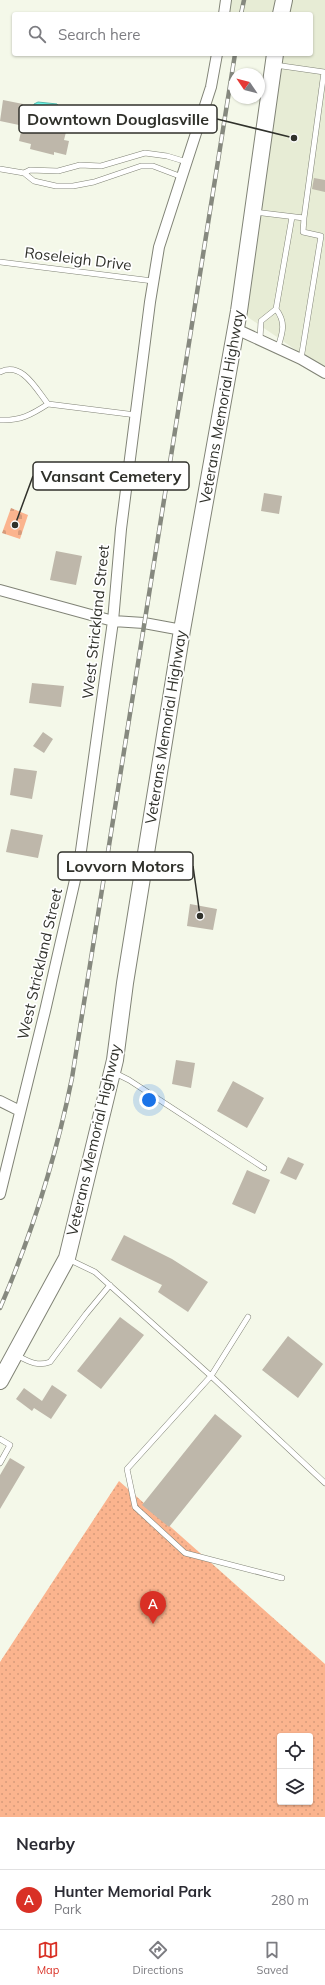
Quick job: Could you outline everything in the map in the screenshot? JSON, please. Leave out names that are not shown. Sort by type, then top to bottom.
[{"type":"main road","points":[[281,12],[284,0]]},
{"type":"main road","name":"Veterans Memorial Highway","points":[[0,1381],[67,1258],[112,1072],[182,630],[236,329],[275,59]]},
{"type":"street","points":[[224,12],[226,0]]},
{"type":"street","name":"West Strickland Street","points":[[0,1194],[80,858],[113,621],[121,529],[153,281],[160,247],[211,87],[217,56]]},
{"type":"street","points":[[236,329],[278,347],[325,373]]},
{"type":"street","points":[[0,590],[113,621],[144,623],[182,630]]},
{"type":"street","points":[[0,1101],[20,1111]]},
{"type":"lane","points":[[275,59],[324,72],[303,232],[323,236],[301,359]]},
{"type":"lane","points":[[24,173],[30,170],[58,171],[80,165],[101,166],[145,153],[167,156],[187,162]]},
{"type":"lane","points":[[0,169],[24,173],[34,181],[56,186],[73,186],[94,182],[141,166],[153,166],[182,176]]},
{"type":"lane","points":[[253,212],[304,218]]},
{"type":"lane","points":[[260,339],[261,321],[276,309],[292,217]]},
{"type":"lane","name":"Roseleigh Drive","points":[[0,262],[153,281]]},
{"type":"lane","points":[[276,309],[281,316],[284,325],[278,347]]},
{"type":"lane","points":[[0,372],[11,368],[20,372],[48,404]]},
{"type":"lane","points":[[0,420],[15,421],[48,404],[136,415]]},
{"type":"lane","points":[[112,1072],[129,1080],[264,1168]]},
{"type":"lane","points":[[67,1258],[96,1272],[211,1376],[325,1483]]},
{"type":"lane","points":[[15,1355],[30,1363],[42,1365],[50,1362],[86,1314],[110,1286]]},
{"type":"lane","points":[[248,1317],[211,1376],[127,1469],[135,1507],[185,1553],[282,1578]]},
{"type":"lane","points":[[0,1439],[10,1446],[0,1463]]},
{"type":"shaded area","points":[[226,0],[325,0],[325,370],[239,311],[275,56],[313,56],[313,12],[224,12]]},
{"type":"green space","points":[[11,508],[28,515],[20,539],[2,533]]},
{"type":"green space","points":[[119,1481],[325,1664],[325,1817],[0,1817],[0,1662]]},
{"type":"water","points":[[38,102],[57,104],[60,108],[59,114],[55,117],[36,115],[33,111],[34,104]]},
{"type":"building","points":[[3,100],[23,104],[19,125],[0,121]]},
{"type":"building","points":[[24,117],[53,123],[52,129],[66,132],[64,140],[69,141],[66,155],[54,152],[54,155],[30,149],[31,144],[19,141]]},
{"type":"building","points":[[314,178],[325,180],[325,192],[312,189]]},
{"type":"building","points":[[264,493],[282,496],[279,514],[261,511]]},
{"type":"building","points":[[56,551],[82,556],[76,585],[50,580]]},
{"type":"building","points":[[32,683],[64,686],[61,707],[29,703]]},
{"type":"building","points":[[43,732],[53,739],[44,753],[33,746]]},
{"type":"building","points":[[14,768],[37,771],[32,799],[10,795]]},
{"type":"building","points":[[11,829],[43,835],[38,858],[6,852]]},
{"type":"building","points":[[190,904],[217,909],[213,930],[187,926]]},
{"type":"building","points":[[176,1060],[195,1063],[191,1088],[172,1084]]},
{"type":"building","points":[[233,1081],[264,1098],[247,1128],[217,1111]]},
{"type":"building","points":[[288,1157],[304,1164],[296,1180],[280,1173]]},
{"type":"building","points":[[247,1170],[270,1180],[255,1214],[232,1204]]},
{"type":"building","points":[[124,1235],[172,1259],[208,1282],[188,1312],[158,1292],[162,1285],[111,1260]]},
{"type":"building","points":[[120,1317],[144,1335],[101,1389],[77,1371]]},
{"type":"building","points":[[288,1336],[323,1364],[298,1398],[262,1370]]},
{"type":"building","points":[[52,1385],[67,1395],[51,1419],[34,1408],[32,1411],[16,1399],[24,1388],[42,1401]]},
{"type":"building","points":[[215,1414],[242,1436],[169,1527],[142,1505]]},
{"type":"building","points":[[10,1458],[25,1467],[0,1509],[0,1475]]},
{"type":"railway","points":[[241,12],[244,0]]},
{"type":"railway","points":[[0,1308],[33,1224],[51,1166],[72,1078],[235,56]]},
{"type":"place","name":"Downtown Douglasville","points":[[294,138]]},
{"type":"place","name":"Vansant Cemetery","points":[[15,525]]},
{"type":"place","name":"Lovvorn Motors","points":[[200,916]]},
{"type":"place","name":"Hunter Memorial Park","points":[[153,1624]]}]
